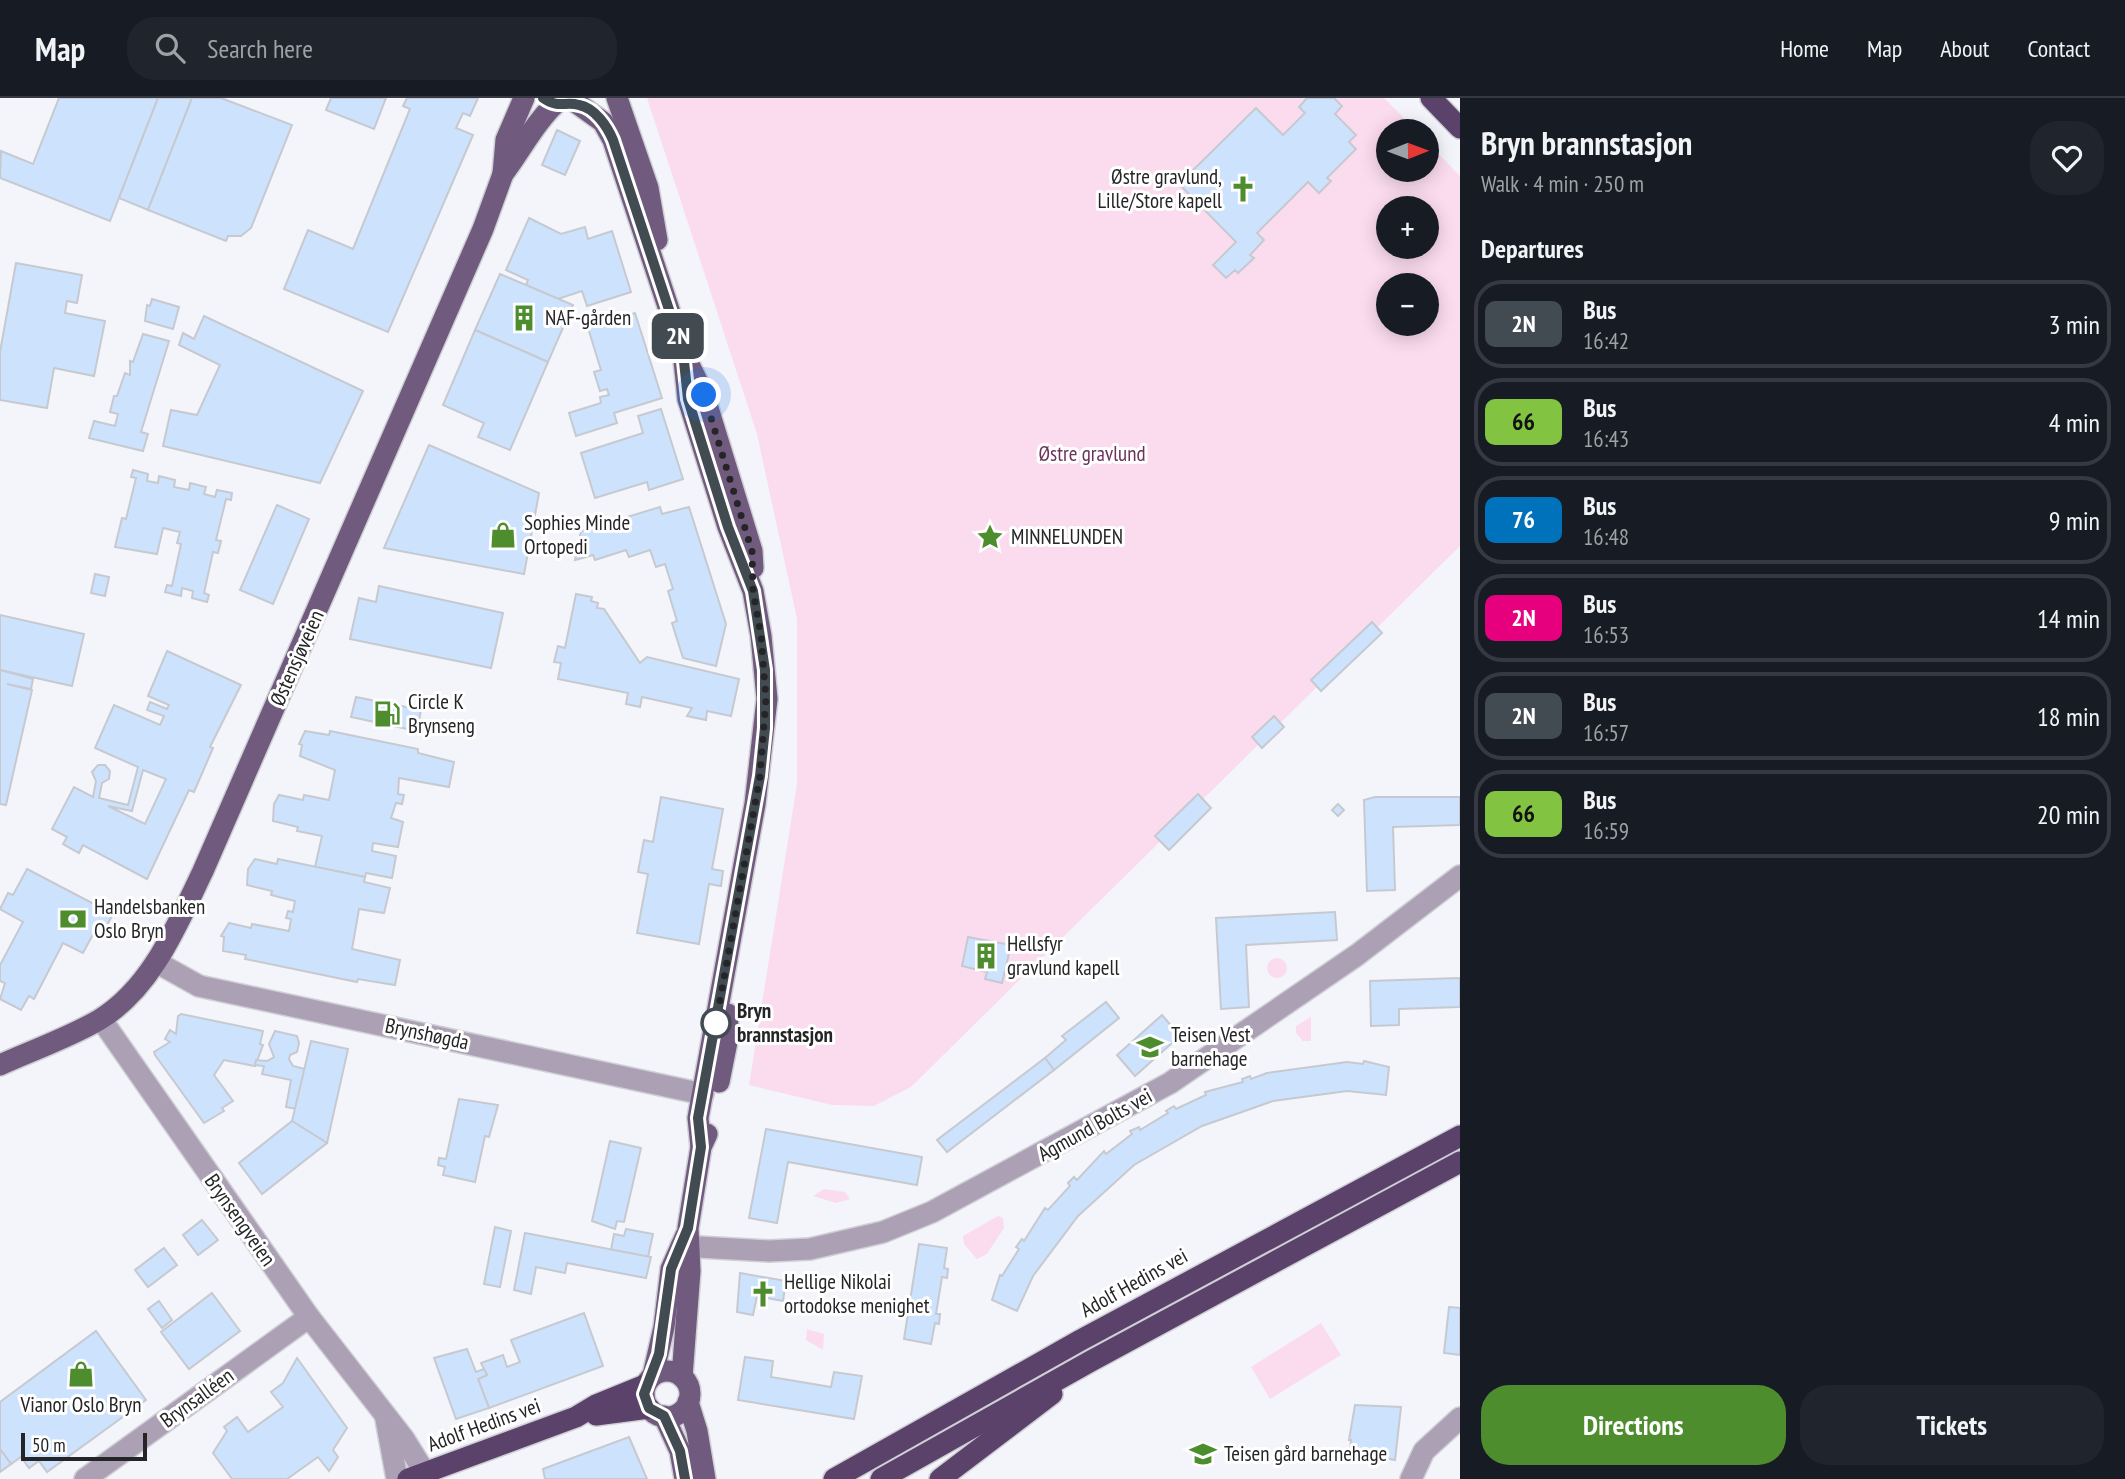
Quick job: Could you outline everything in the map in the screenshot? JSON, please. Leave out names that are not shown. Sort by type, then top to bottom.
[{"type":"highway","points":[[1431,98],[1460,128]]},
{"type":"highway","name":"Adolf Hedins vei","points":[[834,1479],[1079,1341],[1460,1136]]},
{"type":"highway","points":[[881,1479],[1091,1361],[1460,1163]]},
{"type":"highway","points":[[940,1479],[1025,1417],[1091,1361]]},
{"type":"highway","name":"Adolf Hedins vei","points":[[417,1476],[576,1417],[649,1380]]},
{"type":"highway","name":"Adolf Hedins vei","points":[[576,1417],[657,1412]]},
{"type":"main road","name":"Østensjøveien","points":[[503,174],[506,140],[524,98]]},
{"type":"main road","points":[[617,98],[648,188],[667,297]]},
{"type":"main road","name":"Østensjøveien","points":[[0,1065],[101,1019],[127,997],[156,962],[208,860],[436,340],[503,174],[522,149],[549,101],[582,101]]},
{"type":"main road","points":[[582,101],[609,131],[667,297],[683,352],[704,395],[752,551],[753,591],[765,670],[765,728],[731,941],[698,1118],[701,1147]]},
{"type":"main road","points":[[685,1479],[680,1451],[644,1394],[664,1327],[671,1269],[686,1240],[701,1147],[712,1120],[727,1042],[731,941]]},
{"type":"main road","points":[[682,1377],[691,1271],[686,1240]]},
{"type":"main road","points":[[649,1380],[669,1370],[682,1377],[689,1387],[688,1402],[697,1431],[705,1479]]},
{"type":"main road","points":[[657,1412],[680,1412],[688,1402]]},
{"type":"street","name":"Agmund Bolts vei","points":[[686,1240],[769,1251],[810,1249],[883,1232],[932,1212],[1170,1083],[1329,975],[1460,876]]},
{"type":"street","name":"Brynshøgda","points":[[156,962],[199,986],[703,1094]]},
{"type":"street","name":"Brynsengveien","points":[[101,1019],[309,1317],[418,1457],[417,1476]]},
{"type":"street","name":"Brynsalléen","points":[[85,1479],[309,1317]]},
{"type":"street","name":"Brynsengveien","points":[[386,1417],[397,1479]]},
{"type":"street","points":[[1411,1479],[1423,1451],[1460,1418]]},
{"type":"green space","name":"Østre gravlund","points":[[647,98],[1384,98],[1405,119],[1376,119],[1376,182],[1439,182],[1439,154],[1460,176],[1460,546],[911,1087],[874,1106],[832,1105],[749,1085],[797,784],[797,619],[757,434]]},
{"type":"green space","points":[[1277,958],[1284,961],[1287,968],[1284,975],[1277,978],[1270,975],[1267,968],[1270,961]]},
{"type":"green space","points":[[1311,1017],[1311,1041],[1303,1041],[1296,1033],[1296,1026]]},
{"type":"green space","points":[[824,1189],[845,1192],[850,1199],[836,1203],[813,1196]]},
{"type":"green space","points":[[998,1216],[1003,1218],[1004,1228],[987,1254],[977,1259],[964,1244],[963,1236]]},
{"type":"green space","points":[[1321,1323],[1341,1355],[1270,1399],[1251,1367]]},
{"type":"green space","points":[[807,1329],[824,1334],[823,1350],[806,1340]]},
{"type":"building","points":[[59,98],[158,98],[110,221],[0,178],[1,151],[33,164]]},
{"type":"building","points":[[158,98],[192,98],[148,210],[119,198]]},
{"type":"building","points":[[192,98],[221,98],[292,125],[251,228],[241,236],[228,236],[226,241],[148,210]]},
{"type":"building","points":[[331,98],[386,98],[374,129],[326,110]]},
{"type":"building","points":[[407,98],[478,98],[470,116],[463,113],[456,128],[473,135],[388,332],[284,289],[308,230],[353,249],[410,109],[403,106]]},
{"type":"building","name":"Østre gravlund, Lille/Store kapell","points":[[1307,98],[1334,98],[1342,106],[1335,114],[1356,135],[1349,142],[1356,149],[1327,178],[1331,181],[1319,193],[1308,182],[1257,233],[1264,240],[1250,255],[1254,258],[1238,273],[1235,270],[1226,278],[1213,265],[1236,242],[1179,184],[1256,108],[1283,135],[1305,113],[1299,107]]},
{"type":"building","points":[[557,130],[580,141],[565,175],[542,165]]},
{"type":"building","points":[[529,218],[561,234],[585,227],[588,239],[612,231],[631,292],[587,306],[582,291],[558,299],[526,285],[528,280],[506,270]]},
{"type":"building","points":[[16,263],[82,275],[77,303],[67,301],[65,313],[105,321],[94,376],[54,368],[47,408],[0,400],[0,352]]},
{"type":"building","name":"NAF-gården","points":[[500,274],[573,305],[548,362],[475,330]]},
{"type":"building","points":[[152,299],[179,307],[173,329],[145,321],[147,305],[150,306]]},
{"type":"building","points":[[615,313],[617,319],[635,313],[662,398],[614,413],[617,423],[576,436],[569,413],[601,403],[600,397],[609,395],[607,389],[600,391],[594,372],[601,370],[588,328],[595,326],[593,320]]},
{"type":"building","points":[[204,316],[363,391],[320,483],[163,446],[171,410],[197,415],[220,365],[179,345],[183,333],[194,339]]},
{"type":"building","points":[[475,330],[548,362],[510,450],[478,437],[484,423],[443,405]]},
{"type":"building","points":[[143,334],[169,341],[141,432],[148,434],[143,451],[89,438],[94,421],[115,426],[118,414],[110,412],[114,396],[117,396],[125,373],[130,375],[130,361],[133,362]]},
{"type":"building","points":[[661,409],[683,479],[649,490],[647,482],[595,498],[581,453],[643,433],[638,416]]},
{"type":"building","points":[[429,445],[539,493],[524,574],[384,548]]},
{"type":"building","points":[[133,470],[148,474],[147,481],[158,483],[159,476],[175,480],[174,487],[189,490],[190,483],[206,487],[204,494],[215,497],[217,490],[232,493],[231,500],[226,499],[216,540],[221,541],[218,553],[213,552],[204,593],[209,595],[207,602],[192,598],[193,591],[182,588],[181,596],[165,592],[167,585],[172,586],[181,544],[177,543],[180,532],[163,528],[157,554],[115,547],[122,518],[126,519],[136,478],[131,477]]},
{"type":"building","points":[[277,505],[309,519],[273,604],[240,590]]},
{"type":"building","points":[[660,507],[662,514],[689,507],[726,624],[716,666],[683,658],[672,623],[677,621],[668,591],[673,589],[665,564],[656,567],[650,550],[629,557],[626,550],[595,560],[593,555],[575,560],[581,531]]},
{"type":"building","points":[[95,574],[109,577],[105,596],[91,593]]},
{"type":"building","points":[[379,586],[503,613],[491,668],[350,639],[359,598],[376,602]]},
{"type":"building","points":[[576,594],[592,597],[591,601],[598,603],[597,608],[604,609],[640,663],[647,657],[739,679],[731,716],[707,711],[706,720],[687,716],[692,708],[642,697],[640,707],[626,704],[628,693],[558,679],[561,663],[554,662],[558,646],[565,648]]},
{"type":"building","points":[[0,615],[84,634],[72,686],[0,670]]},
{"type":"building","points":[[1372,622],[1382,633],[1321,691],[1311,680]]},
{"type":"building","points":[[167,651],[241,685],[210,747],[213,748],[194,792],[189,790],[147,879],[83,845],[79,853],[63,844],[67,837],[52,829],[74,787],[93,797],[96,781],[92,772],[98,765],[105,765],[110,771],[109,779],[102,783],[99,798],[128,805],[138,767],[95,748],[114,705],[160,725],[164,716],[147,710],[150,702],[167,709],[169,705],[148,696]],"holes":[[[143,770],[166,779],[145,824],[108,806],[132,811]]]},
{"type":"building","points":[[0,670],[33,679],[31,689],[7,684],[32,690],[6,805],[0,804]]},
{"type":"building","points":[[356,697],[421,710],[417,731],[351,717]]},
{"type":"building","points":[[1274,716],[1284,727],[1262,748],[1252,737]]},
{"type":"building","points":[[305,731],[329,735],[330,731],[418,749],[418,753],[454,762],[449,787],[399,778],[398,794],[404,795],[402,804],[396,803],[391,818],[403,822],[398,847],[373,843],[372,851],[396,856],[392,878],[366,873],[365,877],[315,867],[322,836],[297,831],[298,827],[273,821],[274,804],[279,795],[303,800],[304,795],[329,800],[335,770],[300,756],[302,745],[299,744]]},
{"type":"building","points":[[1198,794],[1211,808],[1169,850],[1155,836]]},
{"type":"building","points":[[661,797],[723,809],[712,869],[723,871],[721,886],[709,884],[699,944],[637,933],[648,874],[638,872],[644,840],[653,842]]},
{"type":"building","points":[[1375,797],[1460,797],[1460,825],[1393,827],[1395,890],[1367,891],[1364,800]]},
{"type":"building","points":[[1338,804],[1344,810],[1338,816],[1332,810]]},
{"type":"building","points":[[255,859],[277,864],[278,859],[365,877],[364,882],[390,888],[384,913],[359,909],[352,949],[400,960],[395,985],[358,979],[357,982],[245,959],[246,955],[223,951],[224,937],[221,936],[229,923],[289,931],[291,919],[286,918],[288,911],[293,912],[295,901],[271,895],[272,891],[247,885],[248,869]]},
{"type":"building","points":[[27,869],[113,914],[105,929],[98,925],[83,953],[63,943],[34,999],[29,996],[21,1010],[0,999],[5,983],[0,981],[0,965],[23,922],[0,909],[8,893],[13,895]]},
{"type":"building","points":[[1335,912],[1337,940],[1246,945],[1249,1007],[1221,1009],[1216,918]]},
{"type":"building","name":"Hellsfyr gravlund kapell","points":[[968,937],[1011,945],[1002,983],[985,979],[987,972],[962,966]]},
{"type":"building","points":[[1460,978],[1460,1007],[1399,1009],[1399,1025],[1371,1026],[1370,981]]},
{"type":"building","points":[[1106,1002],[1119,1018],[1054,1070],[1045,1058],[1066,1040],[1062,1036]]},
{"type":"building","points":[[181,1014],[263,1031],[260,1044],[263,1045],[255,1066],[224,1060],[214,1075],[233,1101],[222,1108],[224,1111],[204,1123],[154,1052],[170,1042],[165,1039],[170,1030],[176,1034],[178,1016]]},
{"type":"building","points":[[1162,1015],[1180,1036],[1135,1076],[1117,1055]]},
{"type":"building","points":[[275,1031],[297,1036],[299,1043],[297,1052],[290,1055],[289,1059],[293,1066],[305,1069],[297,1109],[286,1107],[291,1080],[262,1074],[264,1066],[255,1065],[256,1060],[267,1061],[274,1057],[269,1044]]},
{"type":"building","points":[[311,1041],[348,1049],[327,1143],[292,1121]]},
{"type":"building","points":[[1045,1058],[1054,1070],[947,1152],[937,1140]]},
{"type":"building","points":[[1364,1061],[1389,1067],[1386,1095],[1347,1091],[1273,1101],[1202,1126],[1134,1165],[1078,1216],[1033,1276],[1017,1311],[992,1300],[1000,1275],[1002,1276],[1019,1249],[1016,1247],[1022,1239],[1024,1241],[1045,1208],[1048,1210],[1070,1186],[1068,1183],[1074,1177],[1077,1180],[1104,1151],[1106,1154],[1132,1134],[1130,1131],[1139,1127],[1140,1130],[1168,1113],[1166,1111],[1174,1106],[1176,1109],[1206,1095],[1205,1092],[1243,1082],[1242,1079],[1250,1076],[1251,1079],[1267,1073],[1347,1062],[1363,1064]]},
{"type":"building","points":[[459,1099],[498,1105],[489,1137],[485,1136],[475,1182],[443,1175],[445,1167],[438,1165],[439,1158],[446,1159]]},
{"type":"building","points":[[292,1121],[327,1143],[262,1194],[239,1163]]},
{"type":"building","points":[[766,1129],[922,1157],[917,1185],[788,1162],[777,1223],[749,1218]]},
{"type":"building","points":[[610,1141],[641,1148],[624,1222],[617,1221],[615,1229],[592,1221]]},
{"type":"building","points":[[202,1220],[218,1240],[198,1255],[183,1235]]},
{"type":"building","points":[[495,1227],[511,1231],[500,1287],[484,1284]]},
{"type":"building","points":[[626,1229],[653,1234],[648,1257],[611,1250],[614,1234],[624,1236]]},
{"type":"building","points":[[525,1233],[651,1257],[646,1278],[567,1263],[565,1273],[536,1267],[531,1294],[514,1290]]},
{"type":"building","points":[[919,1244],[947,1248],[944,1268],[948,1269],[947,1278],[942,1277],[936,1314],[940,1314],[939,1324],[935,1323],[931,1344],[904,1339]]},
{"type":"building","points":[[164,1248],[177,1265],[148,1287],[135,1270]]},
{"type":"building","name":"Hellige Nikolai ortodokse menighet","points":[[740,1273],[786,1281],[783,1301],[757,1296],[753,1315],[737,1312]]},
{"type":"building","points":[[212,1293],[240,1331],[189,1369],[161,1332]]},
{"type":"building","points":[[159,1301],[172,1320],[162,1328],[148,1309]]},
{"type":"building","points":[[1449,1307],[1460,1308],[1460,1355],[1444,1353]]},
{"type":"building","points":[[584,1313],[603,1366],[489,1408],[478,1379],[487,1375],[481,1363],[503,1355],[507,1367],[520,1362],[511,1340]]},
{"type":"building","points":[[96,1331],[146,1400],[47,1472],[39,1461],[29,1468],[21,1457],[11,1464],[0,1449],[0,1402]]},
{"type":"building","points":[[467,1349],[476,1372],[484,1369],[487,1375],[478,1379],[489,1408],[456,1419],[434,1358]]},
{"type":"building","points":[[745,1357],[773,1361],[771,1377],[831,1387],[834,1372],[862,1376],[854,1419],[738,1400]]},
{"type":"building","points":[[297,1358],[347,1428],[333,1450],[338,1457],[329,1471],[318,1457],[287,1479],[232,1479],[213,1453],[227,1431],[224,1427],[237,1417],[248,1432],[283,1407],[271,1392],[283,1383]]},
{"type":"building","points":[[1355,1405],[1401,1407],[1395,1460],[1350,1452],[1349,1440]]},
{"type":"building","points":[[629,1437],[647,1479],[545,1479],[543,1469]]},
{"type":"building","points":[[0,1449],[11,1464],[0,1472]]},
{"type":"bus line","name":"2N","points":[[543,98],[554,105],[578,104],[589,110],[604,122],[613,140],[683,352],[688,399],[695,422],[728,527],[753,591],[765,670],[762,756],[698,1118],[701,1147],[690,1221],[671,1269],[659,1354],[653,1375],[645,1385],[644,1394],[649,1408],[664,1416],[676,1439],[685,1479]]},
{"type":"place","name":"Østre gravlund, Lille/Store kapell","points":[[1243,189]]},
{"type":"place","name":"NAF-gården","points":[[524,318]]},
{"type":"place","name":"Sophies Minde Ortopedi","points":[[503,535]]},
{"type":"place","name":"MINNELUNDEN","points":[[990,537]]},
{"type":"place","name":"Circle K Brynseng","points":[[387,714]]},
{"type":"place","name":"Handelsbanken Oslo Bryn","points":[[73,919]]},
{"type":"place","name":"Hellsfyr gravlund kapell","points":[[986,956]]},
{"type":"place","name":"Bryn brannstasjon","points":[[716,1023]]},
{"type":"place","name":"Teisen Vest barnehage","points":[[1150,1047]]},
{"type":"place","name":"Hellige Nikolai ortodokse menighet","points":[[763,1294]]},
{"type":"place","name":"Vianor Oslo Bryn","points":[[81,1374]]},
{"type":"place","name":"Teisen gård barnehage","points":[[1203,1454]]},
{"type":"route","points":[[704,395],[752,551],[753,591],[761,636],[766,699],[760,776],[716,1023]]}]
